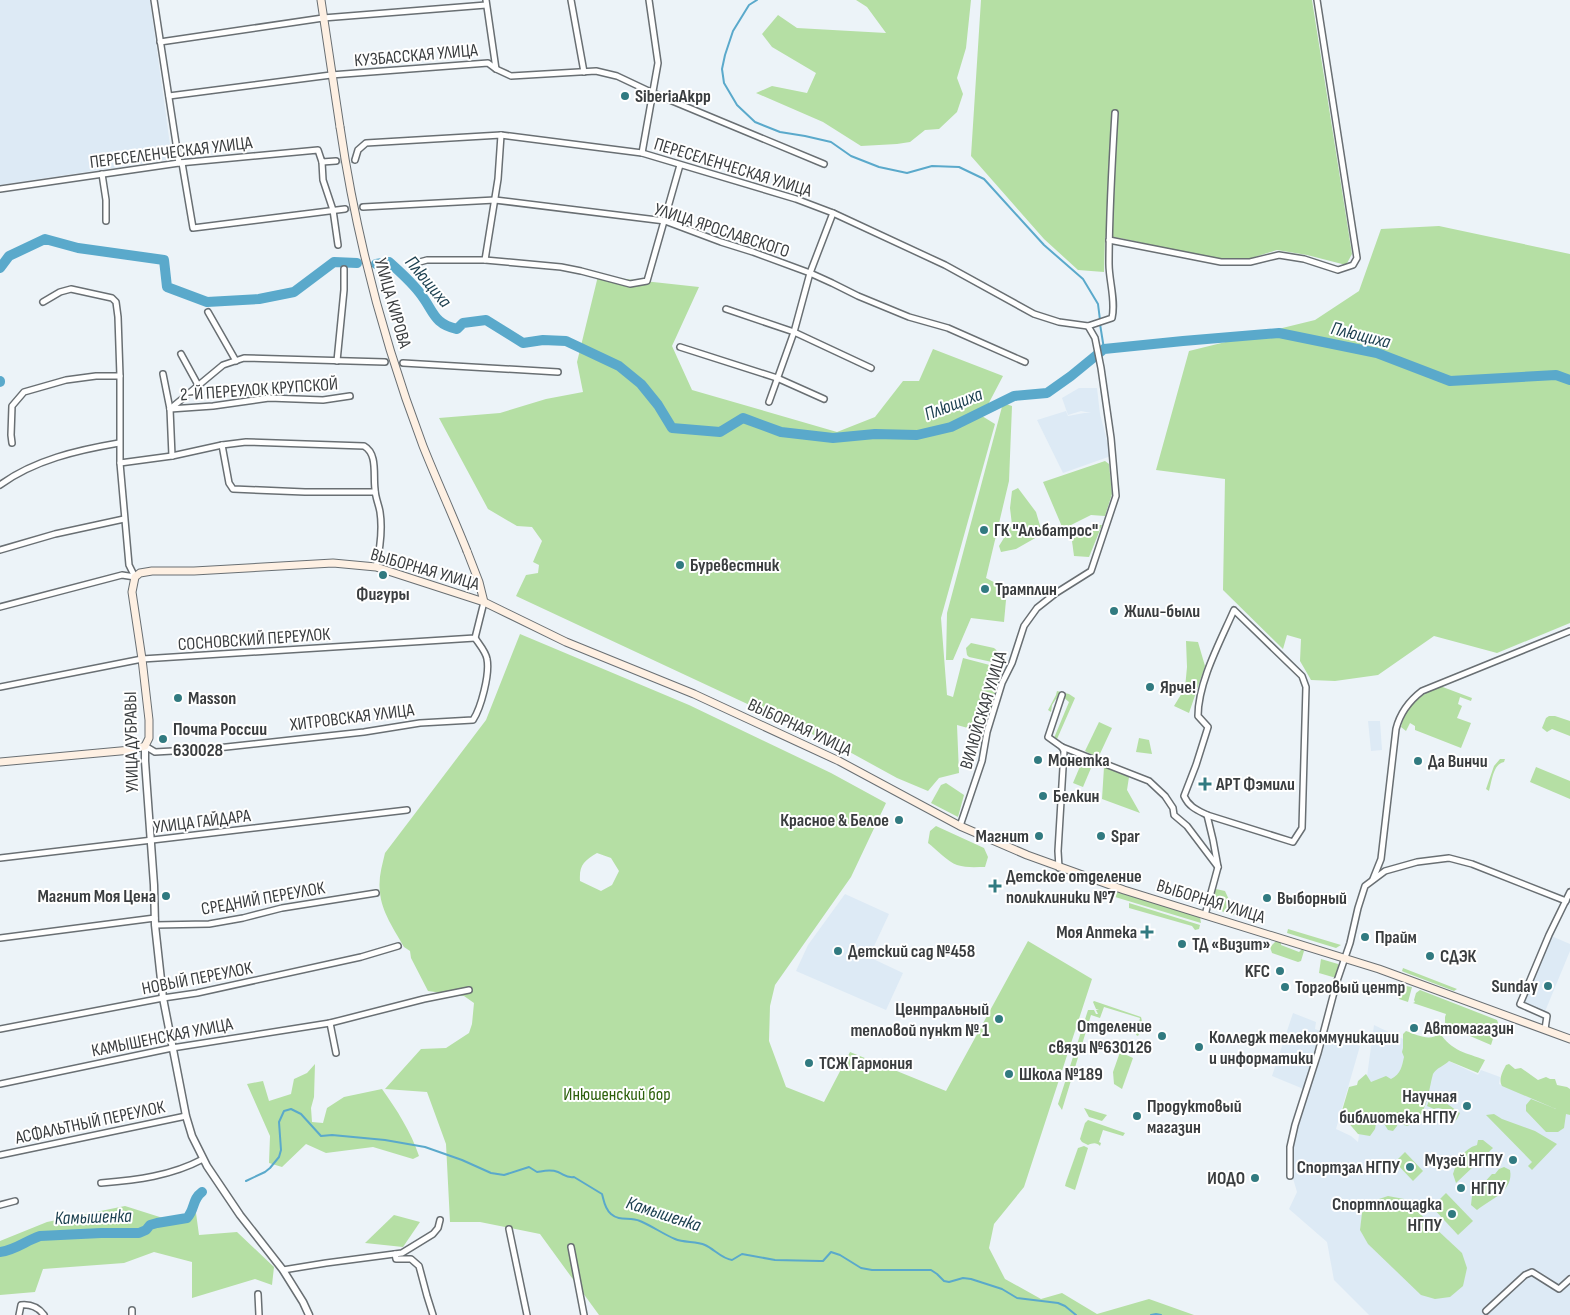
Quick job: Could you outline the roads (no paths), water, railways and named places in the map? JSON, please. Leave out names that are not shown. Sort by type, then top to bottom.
[{"type":"main road","name":"УЛИЦА КИРОВА","points":[[321,0],[347,172],[369,276],[388,343],[424,447],[467,551],[479,582],[484,602]]},
{"type":"main road","name":"ВЫБОРНАЯ УЛИЦА","points":[[135,577],[140,573],[152,571],[194,571],[333,563],[376,567],[484,602],[566,642],[694,694],[838,761],[960,826],[1058,868],[1409,979],[1570,1039]]},
{"type":"main road","name":"УЛИЦА ДУБРАВЫ","points":[[135,577],[132,592],[149,720],[149,738],[146,746]]},
{"type":"main road","name":"ХИТРОВСКАЯ УЛИЦА","points":[[0,762],[131,750],[146,746]]},
{"type":"street","points":[[154,0],[180,163],[193,228],[345,208]]},
{"type":"street","points":[[571,0],[584,72]]},
{"type":"street","points":[[642,153],[658,63],[648,0]]},
{"type":"street","points":[[1109,240],[1221,262],[1250,262],[1279,255],[1304,259],[1338,270],[1353,265],[1357,258],[1317,0]]},
{"type":"street","points":[[160,42],[323,18],[486,2],[496,69]]},
{"type":"street","name":"КУЗБАССКАЯ УЛИЦА","points":[[169,96],[332,75],[488,63],[511,76],[596,72],[617,76],[653,93],[824,164]]},
{"type":"street","points":[[1091,325],[1112,318],[1114,311],[1109,275],[1109,214],[1115,113]]},
{"type":"street","points":[[485,260],[498,179],[501,135]]},
{"type":"street","name":"ПЕРЕСЕЛЕНЧЕСКАЯ УЛИЦА","points":[[355,160],[358,150],[366,143],[501,135],[642,153],[796,199],[833,213],[945,264],[1034,314],[1059,322],[1091,325]]},
{"type":"street","name":"ПЕРЕСЕЛЕНЧЕСКАЯ УЛИЦА","points":[[0,189],[180,163],[318,150],[322,162]]},
{"type":"street","points":[[336,161],[322,162],[323,180],[333,210],[338,245]]},
{"type":"street","points":[[416,263],[427,260],[485,260],[561,267],[630,284],[647,281],[680,165]]},
{"type":"street","points":[[102,174],[106,200],[106,221]]},
{"type":"street","name":"УЛИЦА ЯРОСЛАВСКОГО","points":[[363,207],[495,200],[665,222],[810,273],[858,296],[909,317],[948,328],[1025,362]]},
{"type":"street","points":[[769,402],[794,332],[810,273],[833,213]]},
{"type":"street","points":[[337,361],[344,290],[344,269]]},
{"type":"street","name":"УЛИЦА ДУБРАВЫ","points":[[43,302],[60,292],[71,289],[112,298],[116,302],[120,376],[120,464],[129,565],[135,577]]},
{"type":"street","points":[[726,309],[794,332],[871,368]]},
{"type":"street","points":[[208,312],[236,361]]},
{"type":"street","name":"ВИЛЮЙСКАЯ УЛИЦА","points":[[960,826],[982,761],[1002,683],[1012,663],[1024,626],[1037,608],[1056,593],[1092,571],[1116,496],[1111,438],[1101,368],[1091,325]]},
{"type":"street","points":[[680,347],[778,378],[824,399]]},
{"type":"street","points":[[181,354],[198,385]]},
{"type":"street","points":[[170,409],[223,364],[244,358],[385,362]]},
{"type":"street","points":[[404,363],[558,372]]},
{"type":"street","points":[[163,374],[170,409],[172,456]]},
{"type":"street","points":[[12,443],[10,435],[12,406],[24,392],[66,380],[96,376],[120,376]]},
{"type":"street","name":"2-Й ПЕРЕУЛОК КРУПСКОЙ","points":[[170,409],[213,406],[269,398],[323,400],[350,396]]},
{"type":"street","points":[[120,464],[172,456],[222,445],[255,442],[361,445],[371,451],[373,457],[375,492],[380,513],[381,546],[376,567]]},
{"type":"street","points":[[0,485],[33,466],[58,457],[119,443]]},
{"type":"street","points":[[222,445],[228,483],[234,489],[375,492]]},
{"type":"street","points":[[0,550],[55,534],[124,519]]},
{"type":"street","name":"ВЫБОРНАЯ УЛИЦА","points":[[0,607],[122,575],[135,577]]},
{"type":"street","points":[[475,638],[484,602]]},
{"type":"street","points":[[1205,915],[1218,867],[1214,840],[1207,815],[1194,809],[1184,796],[1208,727],[1198,716],[1198,706],[1203,687],[1234,610],[1302,676],[1306,687],[1302,828],[1293,842],[1207,815]]},
{"type":"street","points":[[1373,879],[1380,859],[1396,729],[1406,708],[1422,691],[1570,631]]},
{"type":"street","name":"СОСНОВСКИЙ ПЕРЕУЛОК","points":[[0,687],[142,659],[475,638]]},
{"type":"street","name":"ХИТРОВСКАЯ УЛИЦА","points":[[146,746],[155,752],[208,749],[364,732],[420,723],[473,720],[486,677],[487,659],[475,638]]},
{"type":"street","points":[[1062,695],[1048,737],[1062,747],[1149,781],[1165,796],[1173,808],[1174,815],[1188,826],[1218,867]]},
{"type":"street","name":"УЛИЦА ДУБРАВЫ","points":[[146,746],[145,761],[155,925],[163,998],[186,1116],[192,1136],[203,1159],[240,1215],[283,1270],[309,1315]]},
{"type":"street","points":[[1058,868],[1064,751],[1062,747]]},
{"type":"street","name":"УЛИЦА ГАЙДАРА","points":[[0,858],[407,810]]},
{"type":"street","points":[[1290,1176],[1290,1147],[1295,1125],[1318,1053],[1337,980],[1346,958],[1365,886],[1385,871],[1393,868],[1417,862],[1448,858],[1472,864],[1566,902]]},
{"type":"street","points":[[1546,1029],[1547,1016],[1520,1004],[1549,935],[1570,892]]},
{"type":"street","name":"СРЕДНИЙ ПЕРЕУЛОК","points":[[155,925],[209,924],[282,908],[376,893]]},
{"type":"street","points":[[0,938],[155,918]]},
{"type":"street","name":"НОВЫЙ ПЕРЕУЛОК","points":[[0,1029],[197,993],[361,957],[398,946]]},
{"type":"street","name":"КАМЫШЕНСКАЯ УЛИЦА","points":[[0,1084],[172,1048],[330,1023],[424,999],[469,990]]},
{"type":"street","points":[[330,1023],[336,1053]]},
{"type":"street","name":"АСФАЛЬТНЫЙ ПЕРЕУЛОК","points":[[0,1155],[186,1116]]},
{"type":"street","points":[[101,1183],[139,1180],[173,1172],[203,1159]]},
{"type":"street","points":[[0,1205],[15,1201]]},
{"type":"street","points":[[283,1270],[402,1253],[433,1234],[438,1228],[440,1220]]},
{"type":"street","points":[[509,1229],[527,1315]]},
{"type":"street","points":[[571,1247],[584,1315]]},
{"type":"street","points":[[395,1254],[396,1260],[411,1259],[419,1266],[433,1315]]},
{"type":"street","points":[[1486,1311],[1525,1275],[1532,1272],[1559,1289],[1570,1279]]},
{"type":"street","points":[[258,1294],[259,1315]]},
{"type":"street","points":[[19,1315],[21,1304],[30,1304],[41,1310],[44,1315]]},
{"type":"waterway","points":[[757,0],[749,5],[733,31],[722,69],[724,83],[737,105],[755,122],[780,132],[831,142],[851,156],[879,167],[907,173],[932,166],[959,167],[984,179],[1044,245],[1083,279],[1098,304],[1100,320]]},
{"type":"waterway","name":"Плющиха","points":[[0,268],[9,256],[45,239],[78,248],[164,260],[167,287],[207,302],[259,299],[294,292],[334,262],[357,263]]},
{"type":"waterway","name":"Плющиха","points":[[376,264],[389,262],[415,287],[435,317],[449,327],[457,329],[463,323],[486,320],[523,343],[543,340],[566,341],[619,366],[641,384],[658,405],[672,428],[720,432],[743,418],[781,432],[833,438],[875,434],[917,435],[951,427],[1014,396],[1047,393],[1104,349],[1279,333],[1377,353],[1450,381],[1556,375],[1570,380]]},
{"type":"waterway","points":[[1100,324],[1104,349]]},
{"type":"waterway","name":"Камышенка","points":[[246,1181],[265,1172],[279,1157],[281,1150],[279,1122],[284,1111],[291,1109],[301,1114],[321,1136],[332,1135],[385,1140],[425,1147],[491,1173],[504,1175],[529,1167],[537,1172],[547,1170],[558,1172],[567,1177],[574,1177],[602,1194],[607,1209],[614,1216],[644,1223],[675,1239],[705,1245],[728,1259],[732,1260],[742,1254],[775,1260],[823,1261],[831,1252],[840,1255],[861,1268],[872,1270],[931,1270],[944,1281],[949,1282],[963,1278],[971,1279],[1002,1289],[1017,1298],[1058,1303],[1076,1315]]},
{"type":"waterway","name":"Камышенка","points":[[0,1252],[40,1236],[139,1233],[146,1230],[150,1225],[187,1218],[202,1192]]},
{"type":"waterway","name":"Камышенка","points":[[1151,1315],[1161,1315]]},
{"type":"tunnel","points":[[336,161],[355,160]]},
{"type":"tunnel","points":[[345,209],[363,207]]},
{"type":"place","name":"SiberiaAkpp","points":[[625,96]]},
{"type":"place","name":"ГК \"Альбатрос\"","points":[[984,530]]},
{"type":"place","name":"Буревестник","points":[[680,565]]},
{"type":"place","name":"Фигуры","points":[[383,575]]},
{"type":"place","name":"Трамплин","points":[[985,589]]},
{"type":"place","name":"Жили-были","points":[[1114,611]]},
{"type":"place","name":"Ярче!","points":[[1150,687]]},
{"type":"place","name":"Masson","points":[[178,698]]},
{"type":"place","name":"Почта России 630028","points":[[163,739]]},
{"type":"place","name":"Монетка","points":[[1038,760]]},
{"type":"place","name":"Да Винчи","points":[[1418,761]]},
{"type":"place","name":"АРТ Фэмили","points":[[1205,784]]},
{"type":"place","name":"Белкин","points":[[1043,796]]},
{"type":"place","name":"Красное & Белое","points":[[899,820]]},
{"type":"place","name":"Магнит","points":[[1039,836]]},
{"type":"place","name":"Spar","points":[[1101,836]]},
{"type":"place","name":"Детское отделение поликлиники №7","points":[[995,886]]},
{"type":"place","name":"Магнит Моя Цена","points":[[166,896]]},
{"type":"place","name":"Выборный","points":[[1267,898]]},
{"type":"place","name":"Моя Аптека","points":[[1147,932]]},
{"type":"place","name":"Прайм","points":[[1365,937]]},
{"type":"place","name":"ТД «Визит»","points":[[1182,944]]},
{"type":"place","name":"Детский сад №458","points":[[838,951]]},
{"type":"place","name":"СДЭК","points":[[1430,956]]},
{"type":"place","name":"KFC","points":[[1280,971]]},
{"type":"place","name":"Sunday","points":[[1548,986]]},
{"type":"place","name":"Торговый центр","points":[[1285,987]]},
{"type":"place","name":"Центральный тепловой пункт № 1","points":[[999,1019]]},
{"type":"place","name":"Автомагазин","points":[[1414,1028]]},
{"type":"place","name":"Отделение связи №630126","points":[[1162,1036]]},
{"type":"place","name":"Колледж телекоммуникации и информатики","points":[[1199,1047]]},
{"type":"place","name":"ТСЖ Гармония","points":[[809,1063]]},
{"type":"place","name":"Школа №189","points":[[1009,1074]]},
{"type":"place","name":"Научная библиотека НГПУ","points":[[1467,1106]]},
{"type":"place","name":"Продуктовый магазин","points":[[1137,1116]]},
{"type":"place","name":"Музей НГПУ","points":[[1513,1160]]},
{"type":"place","name":"Спортзал НГПУ","points":[[1410,1167]]},
{"type":"place","name":"ИОДО","points":[[1255,1178]]},
{"type":"place","name":"НГПУ","points":[[1461,1188]]},
{"type":"place","name":"Спортплощадка НГПУ","points":[[1452,1214]]},
{"type":"park label","name":"Инюшенский бор","points":[[617,1094]]}]
